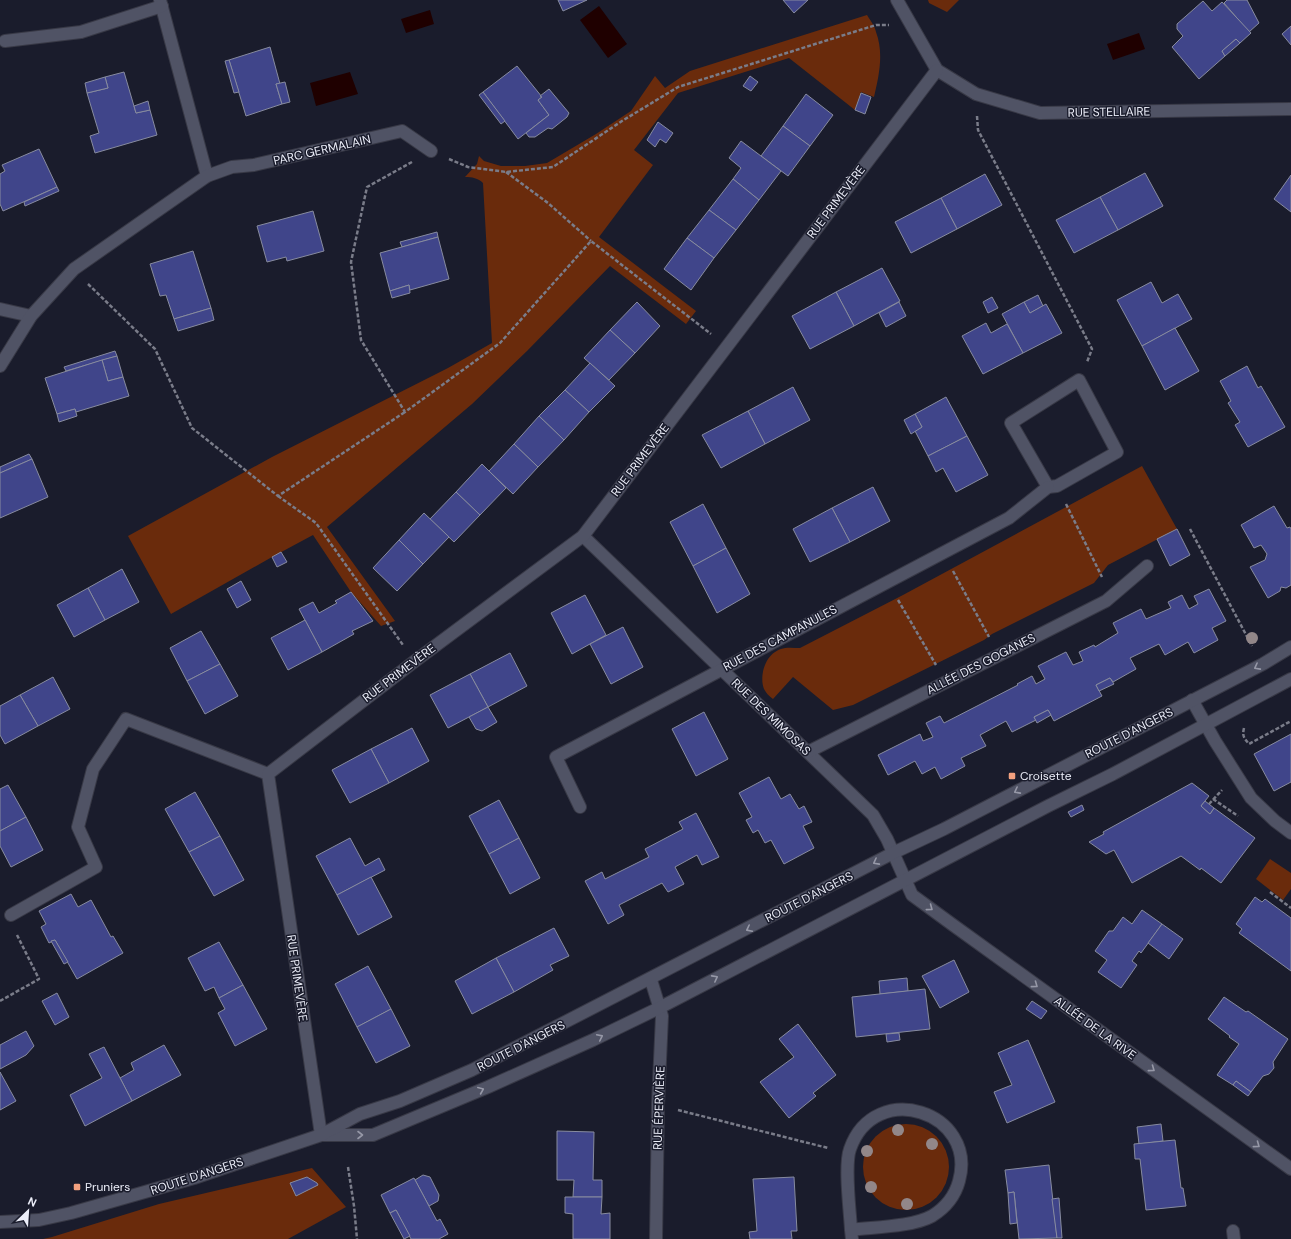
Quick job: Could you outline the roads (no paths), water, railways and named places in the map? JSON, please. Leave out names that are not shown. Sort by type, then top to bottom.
[{"type":"street","points":[[897,0],[937,70]]},
{"type":"street","points":[[5,42],[81,32],[161,3],[207,176]]},
{"type":"street","name":"RUE STELLAIRE","points":[[937,70],[976,94],[1040,113],[1291,109]]},
{"type":"street","name":"RUE PRIMEVÈRE","points":[[321,1135],[268,774],[415,661],[582,536],[937,70]]},
{"type":"street","name":"PARC GERMALAIN","points":[[0,366],[31,316],[74,269],[207,176],[232,167],[254,165],[402,131],[431,151]]},
{"type":"street","points":[[0,309],[31,316]]},
{"type":"street","name":"RUE DES CAMPANULES","points":[[580,807],[556,758],[721,669],[1009,518],[1053,487],[1117,452],[1079,380],[1011,423],[1053,487]]},
{"type":"street","name":"RUE DES MIMOSAS","points":[[582,536],[873,815],[905,880]]},
{"type":"street","name":"ALLÉE DES GOGANES","points":[[808,752],[1106,601],[1147,566]]},
{"type":"street","name":"ROUTE D'ANGERS","points":[[0,1222],[39,1220],[71,1213],[194,1178],[321,1135],[360,1114],[400,1101],[472,1070],[650,980],[893,853],[944,829],[1263,664],[1291,647]]},
{"type":"street","name":"ROUTE D'ANGERS","points":[[321,1135],[373,1135],[495,1084],[593,1040],[659,1008],[1048,806],[1113,774],[1291,680]]},
{"type":"street","points":[[1192,700],[1205,725],[1250,798],[1275,821],[1291,833]]},
{"type":"street","points":[[11,915],[96,867],[78,827],[93,769],[126,719],[268,774]]},
{"type":"street","name":"ALLÉE DE LA RIVE","points":[[905,880],[912,895],[952,925],[1291,1169]]},
{"type":"street","name":"RUE ÉPERVIÈRE","points":[[650,980],[662,1016],[658,1105],[656,1239]]},
{"type":"street","points":[[900,1110],[915,1110],[928,1115],[944,1125],[958,1148],[961,1162],[957,1188],[942,1209],[920,1221],[852,1235],[847,1163],[849,1150],[854,1138],[862,1127],[873,1118],[886,1112],[900,1110]]},
{"type":"place","name":"Croisette","points":[[1012,776]]},
{"type":"place","name":"Pruniers","points":[[77,1187]]}]
